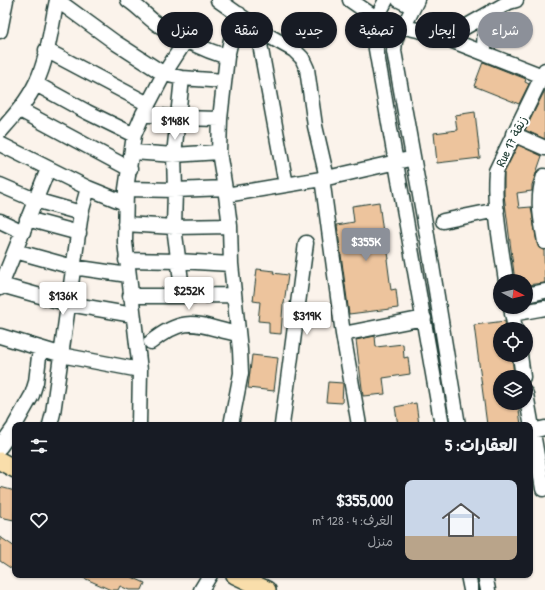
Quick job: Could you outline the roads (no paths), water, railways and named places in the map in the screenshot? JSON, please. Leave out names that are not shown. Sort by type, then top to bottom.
[{"type":"main road","points":[[0,461],[12,467]]},
{"type":"main road","points":[[242,578],[257,585]]},
{"type":"street","points":[[0,31],[6,0]]},
{"type":"street","points":[[0,132],[20,110],[36,84],[46,50],[57,0],[116,43],[164,74],[182,78],[224,81]]},
{"type":"street","points":[[218,0],[236,12]]},
{"type":"street","points":[[350,0],[367,12]]},
{"type":"street","points":[[379,12],[386,0]]},
{"type":"street","points":[[399,0],[415,3],[407,19]]},
{"type":"street","points":[[132,1],[157,23]]},
{"type":"street","points":[[492,12],[512,1]]},
{"type":"street","points":[[273,38],[294,50],[302,58],[307,69],[315,126],[325,178],[343,334],[358,422]]},
{"type":"street","points":[[470,47],[544,74]]},
{"type":"street","points":[[139,422],[140,370],[126,260],[126,196],[134,136],[145,109],[164,74],[181,48]]},
{"type":"street","points":[[201,48],[227,57]]},
{"type":"street","points":[[229,48],[220,119],[218,152],[226,191],[230,226],[231,264],[241,373],[232,422]]},
{"type":"street","points":[[262,48],[286,186]]},
{"type":"street","points":[[376,48],[441,422]]},
{"type":"street","points":[[394,48],[425,222],[458,422]]},
{"type":"street","points":[[484,48],[484,52]]},
{"type":"street","points":[[46,50],[145,109],[177,118],[220,119]]},
{"type":"street","name":"Rue 17 زنقة","points":[[505,274],[497,210],[495,185],[496,171],[544,74]]},
{"type":"street","points":[[182,78],[174,155],[174,227],[183,296]]},
{"type":"street","points":[[36,84],[134,136]]},
{"type":"street","points":[[20,110],[130,169]]},
{"type":"street","points":[[513,134],[545,148]]},
{"type":"street","points":[[0,144],[88,188],[126,196],[175,190],[226,191],[286,186],[413,159]]},
{"type":"street","points":[[132,152],[174,155],[218,152]]},
{"type":"street","points":[[48,168],[15,251],[4,263],[1,286],[69,304],[133,315]]},
{"type":"street","points":[[544,176],[539,198],[545,242]]},
{"type":"street","points":[[0,185],[35,200],[81,213]]},
{"type":"street","points":[[51,422],[81,213],[88,188]]},
{"type":"street","points":[[443,222],[497,210]]},
{"type":"street","points":[[0,221],[79,233]]},
{"type":"street","points":[[125,224],[174,227],[230,226]]},
{"type":"street","points":[[282,422],[306,243]]},
{"type":"street","points":[[15,251],[73,267],[128,275]]},
{"type":"street","points":[[126,260],[231,264]]},
{"type":"street","points":[[533,294],[545,291]]},
{"type":"street","points":[[130,296],[234,295]]},
{"type":"street","points":[[533,309],[545,308]]},
{"type":"street","points":[[343,334],[424,318]]},
{"type":"street","points":[[151,342],[174,326],[196,323],[238,334]]},
{"type":"street","points":[[0,336],[61,354],[140,370]]},
{"type":"street","points":[[17,422],[32,395],[36,382],[40,348]]},
{"type":"street","points":[[532,410],[539,430],[539,490]]},
{"type":"street","points":[[0,447],[12,429]]},
{"type":"street","points":[[201,590],[208,578]]},
{"type":"street","points":[[469,578],[471,590]]},
{"type":"street","points":[[486,578],[488,590]]}]
